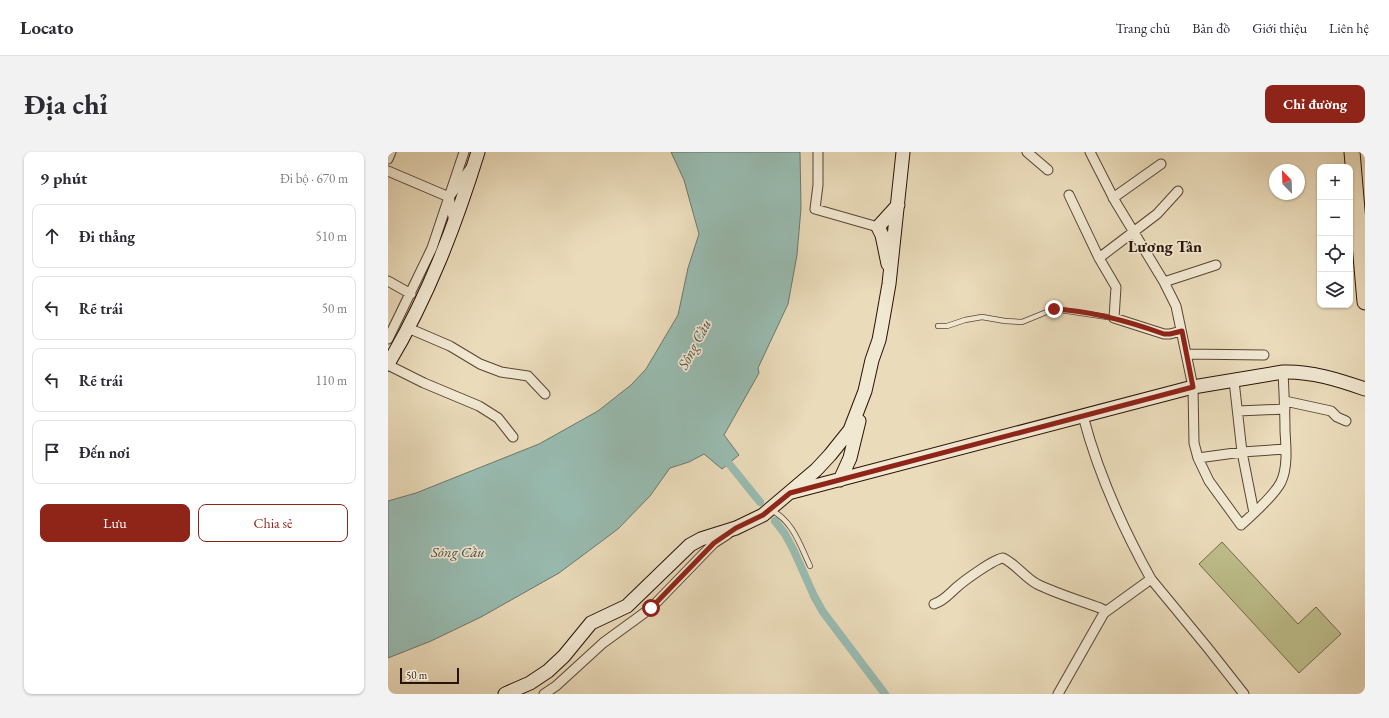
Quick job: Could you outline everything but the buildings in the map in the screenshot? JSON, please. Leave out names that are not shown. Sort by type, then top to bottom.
[{"type":"main road","points":[[840,480],[850,458],[872,360],[879,340],[890,271],[903,152]]},
{"type":"main road","points":[[1352,152],[1365,302]]},
{"type":"main road","points":[[388,364],[394,341],[408,328],[427,291],[454,224],[476,157]]},
{"type":"main road","points":[[890,271],[882,235],[878,227],[898,205]]},
{"type":"main road","points":[[790,493],[1193,387],[1283,372],[1298,371],[1365,389]]},
{"type":"main road","points":[[505,694],[530,683],[548,671],[564,656],[591,623],[627,606],[690,545],[701,539],[750,522],[770,510],[830,455],[850,430],[865,391]]},
{"type":"street","points":[[388,159],[391,152]]},
{"type":"street","points":[[394,341],[394,327],[432,248],[464,152]]},
{"type":"street","points":[[818,152],[818,184],[815,209],[878,227]]},
{"type":"street","points":[[1027,152],[1048,170]]},
{"type":"street","points":[[1090,152],[1113,198],[1164,282],[1176,306],[1193,387],[1194,443],[1198,458],[1209,481],[1241,525],[1254,513],[1280,483],[1285,469],[1286,449],[1283,372]]},
{"type":"street","points":[[454,224],[449,197],[476,157]]},
{"type":"street","points":[[1113,198],[1161,164]]},
{"type":"street","points":[[388,171],[449,197]]},
{"type":"street","points":[[1099,258],[1157,214],[1178,191]]},
{"type":"street","points":[[1069,195],[1099,258],[1116,287],[1114,318],[1164,334],[1182,331]]},
{"type":"street","points":[[1164,282],[1216,265]]},
{"type":"street","points":[[388,281],[411,294]]},
{"type":"street","points":[[408,328],[450,346],[480,364],[501,372],[530,377],[545,394]]},
{"type":"street","points":[[1186,354],[1264,355]]},
{"type":"street","points":[[388,364],[424,383],[475,404],[501,421],[513,437]]},
{"type":"street","points":[[1234,381],[1242,452],[1254,513]]},
{"type":"street","points":[[1238,411],[1285,405],[1331,411],[1337,417],[1346,421]]},
{"type":"street","points":[[1083,416],[1097,464],[1111,499],[1124,529],[1151,579],[1244,694]]},
{"type":"street","points":[[1198,458],[1242,452],[1286,449]]},
{"type":"street","points":[[544,694],[556,686],[603,642],[651,608],[714,543],[736,528]]},
{"type":"street","points":[[934,604],[946,597],[957,586],[995,560],[1003,558],[1037,584],[1106,611]]},
{"type":"street","points":[[1058,694],[1106,611],[1151,579]]},
{"type":"lane","points":[[938,326],[947,326],[978,317],[1022,322],[1054,309],[1083,312],[1114,318]]},
{"type":"lane","points":[[770,510],[784,519],[791,526],[810,566]]},
{"type":"green space","points":[[1222,542],[1298,624],[1316,607],[1341,634],[1299,673],[1199,564]]},
{"type":"water","name":"Sông Cầu","points":[[671,152],[800,152],[801,208],[797,255],[788,304],[758,368],[759,373],[724,435],[739,455],[722,469],[704,454],[689,462],[670,468],[650,496],[618,529],[559,573],[481,617],[431,641],[388,658],[388,501],[416,493],[539,444],[598,411],[631,385],[646,369],[678,315],[688,268],[699,234],[684,180]]},
{"type":"waterway","points":[[722,455],[760,502]]},
{"type":"waterway","points":[[775,521],[785,534],[794,551],[814,596],[823,612],[885,694]]},
{"type":"district","name":"Lương Tân","points":[[1165,246]]},
{"type":"route","points":[[651,608],[714,543],[736,528],[763,515],[790,493],[1193,387],[1182,331],[1164,334],[1114,318],[1083,312],[1054,309]]}]
